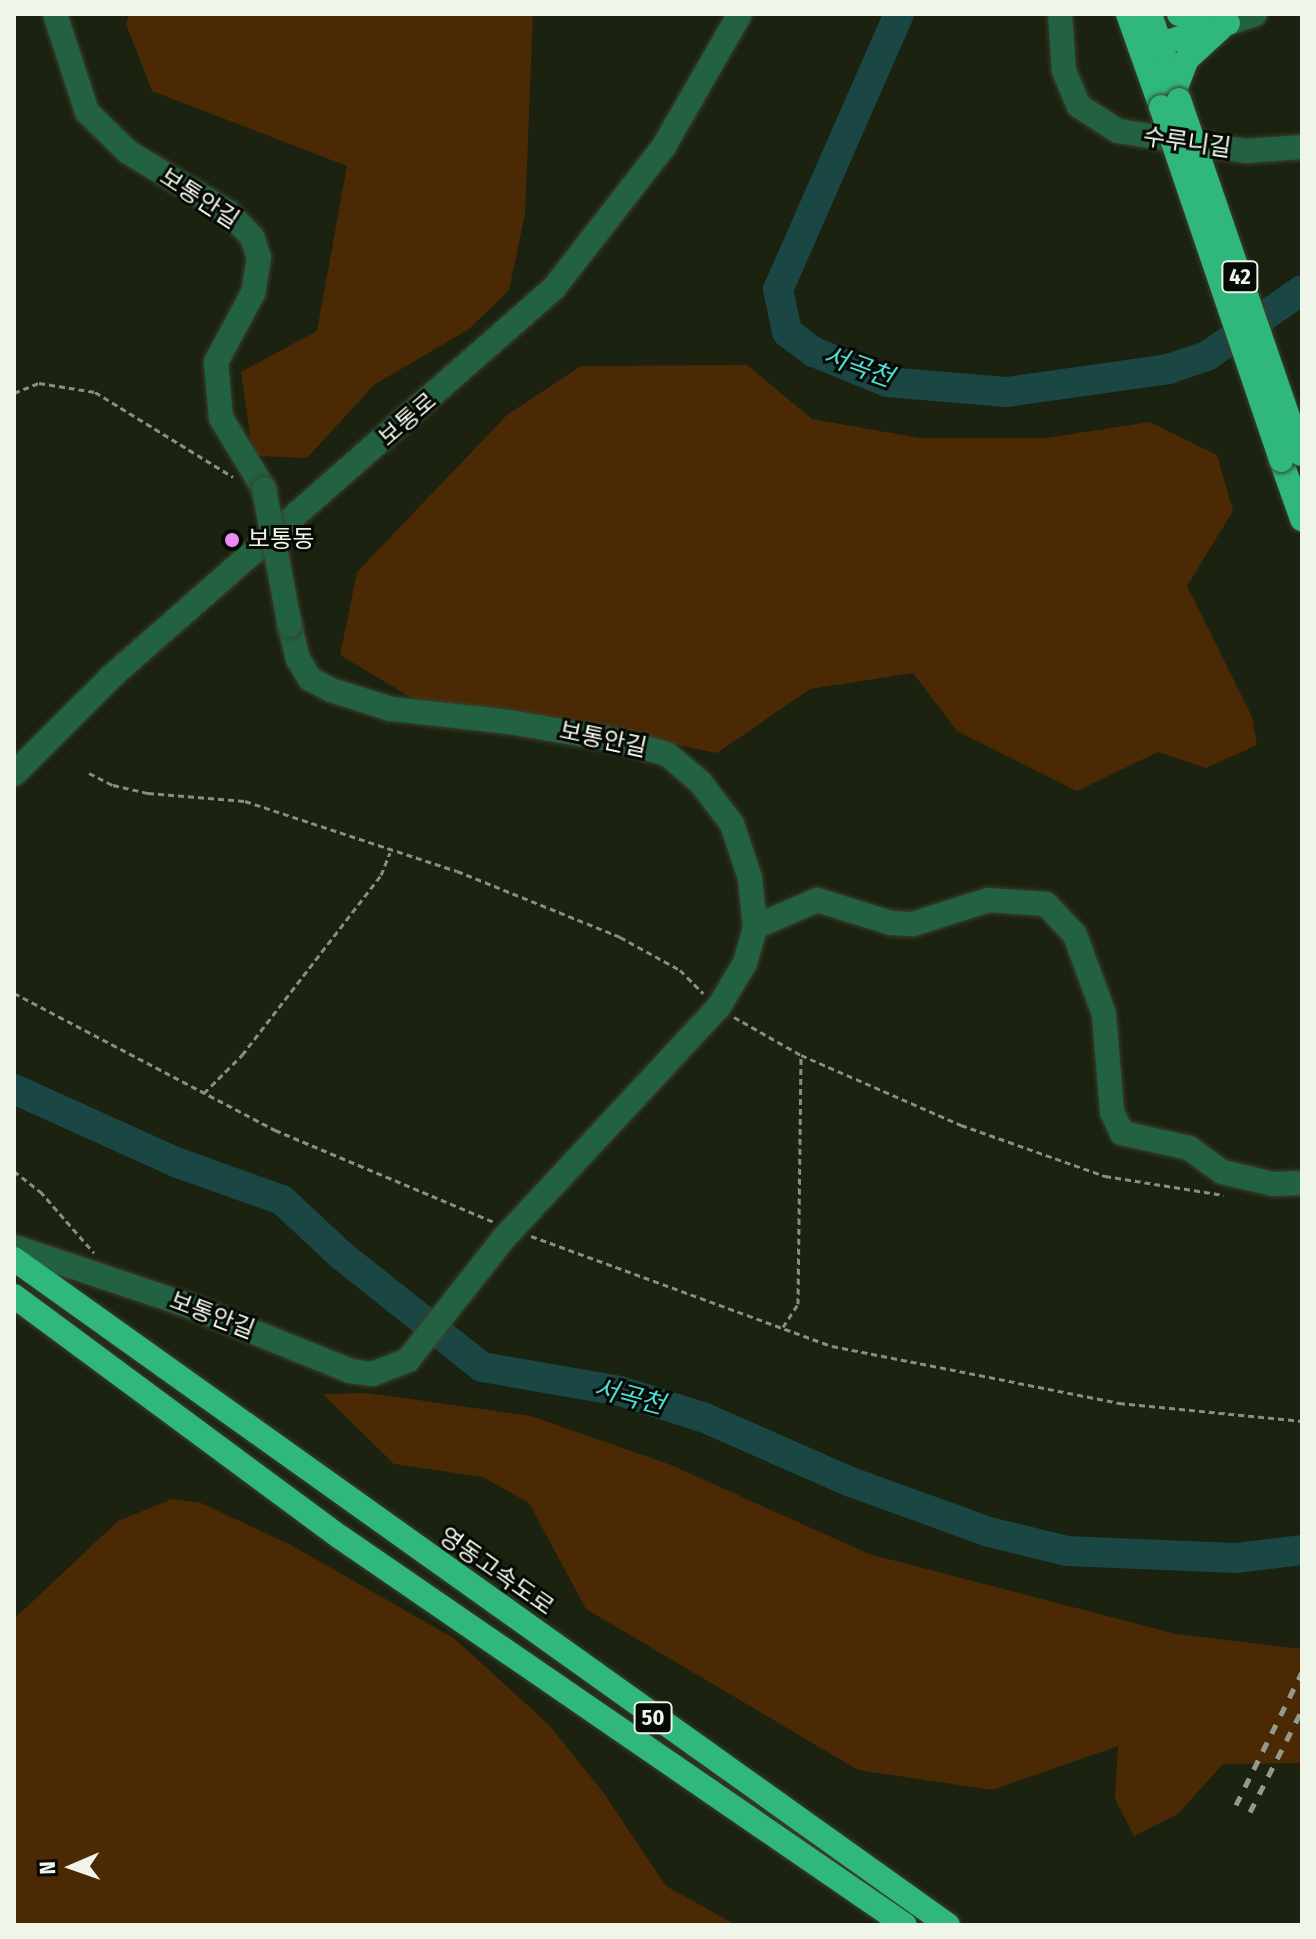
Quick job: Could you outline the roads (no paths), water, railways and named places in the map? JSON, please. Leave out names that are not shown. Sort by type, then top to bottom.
[{"type":"highway","name":"42","points":[[1128,14],[1150,47],[1172,99],[1295,457],[1302,519]]},
{"type":"highway","name":"42","points":[[1150,14],[1150,47]]},
{"type":"highway","points":[[1179,14],[1228,23]]},
{"type":"highway","points":[[1150,47],[1228,23]]},
{"type":"highway","points":[[1172,99],[1187,59],[1228,23]]},
{"type":"highway","name":"영동고속도로","points":[[14,1259],[359,1509],[948,1925]]},
{"type":"highway","name":"50","points":[[14,1296],[340,1537],[905,1925]]},
{"type":"street","name":"보통안길","points":[[14,1247],[187,1305],[350,1371],[372,1374],[408,1360],[504,1238],[718,1008],[745,963],[755,927],[750,878],[732,824],[700,782],[667,754],[621,741],[509,722],[391,709],[331,690],[310,679],[298,659],[260,484],[221,418],[216,362],[253,293],[259,257],[252,237],[228,212],[128,152],[87,112],[55,14]]},
{"type":"street","name":"보통로","points":[[14,774],[112,676],[554,288],[664,146],[740,14]]},
{"type":"street","name":"수루니길","points":[[1060,14],[1064,71],[1079,106],[1118,131],[1246,151],[1302,147]]},
{"type":"street","points":[[1228,23],[1255,14]]},
{"type":"street","points":[[755,927],[817,900],[891,923],[913,924],[988,900],[1046,904],[1075,935],[1104,1014],[1112,1112],[1122,1133],[1189,1148],[1222,1172],[1273,1184],[1302,1183]]},
{"type":"waterway","name":"서곡천","points":[[899,14],[778,289],[787,332],[814,352],[887,382],[1007,392],[1168,369],[1207,356],[1302,290]]},
{"type":"waterway","name":"서곡천","points":[[14,1089],[178,1163],[282,1200],[341,1255],[482,1367],[620,1391],[705,1418],[851,1482],[989,1532],[1067,1551],[1236,1558],[1302,1550]]},
{"type":"railway","points":[[1236,1805],[1302,1672]]},
{"type":"railway","points":[[1250,1812],[1302,1710]]},
{"type":"place","name":"보통동","points":[[232,540]]}]
